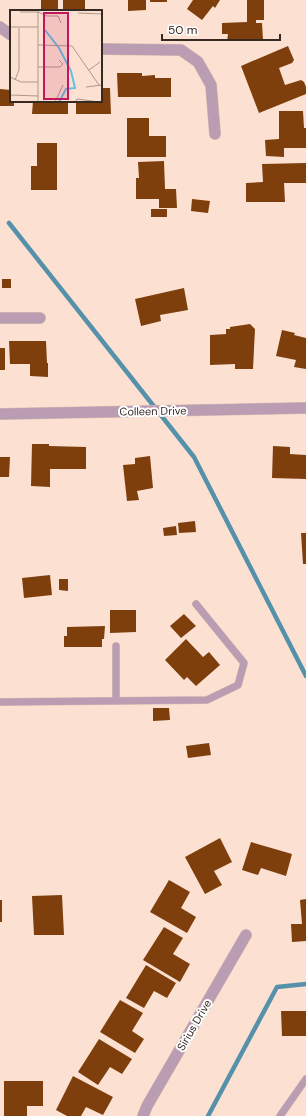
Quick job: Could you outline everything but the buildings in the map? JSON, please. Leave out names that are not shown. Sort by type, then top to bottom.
[{"type":"street","points":[[0,27],[10,34]]},
{"type":"street","points":[[102,49],[182,50],[198,62],[211,85],[215,134]]},
{"type":"street","points":[[0,318],[40,318]]},
{"type":"street","name":"Colleen Drive","points":[[0,414],[306,408]]},
{"type":"street","name":"Sirius Drive","points":[[143,1116],[147,1106],[246,935]]},
{"type":"lane","points":[[0,702],[207,700],[238,685],[244,663],[196,604]]},
{"type":"lane","points":[[116,646],[116,701]]},
{"type":"lane","points":[[280,1116],[306,1079]]},
{"type":"waterway","points":[[9,223],[194,457],[306,676]]},
{"type":"waterway","points":[[208,1116],[277,987],[306,984]]}]
